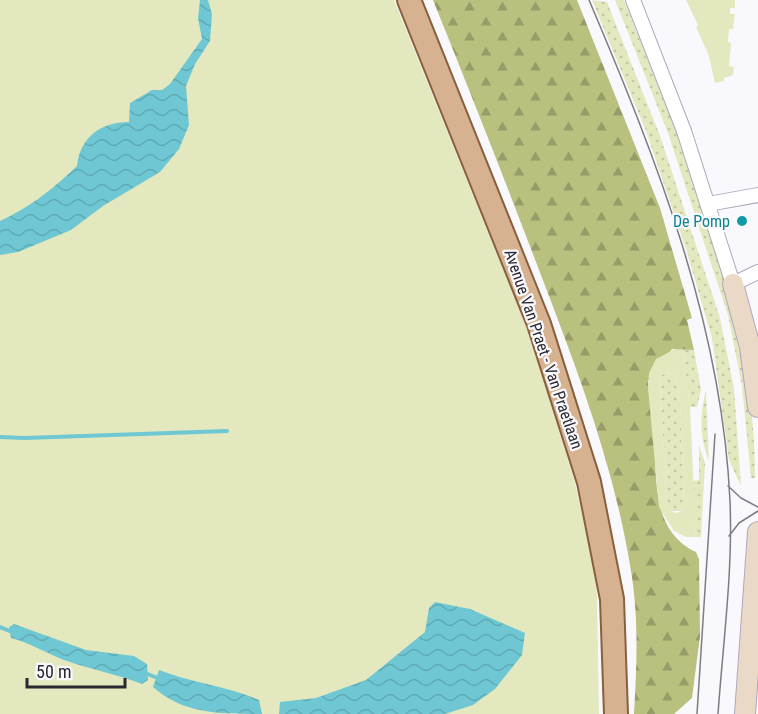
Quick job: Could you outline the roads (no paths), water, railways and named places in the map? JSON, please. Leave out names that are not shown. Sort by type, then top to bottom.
[{"type":"main road","name":"Avenue Van Praet - Van Praetlaan","points":[[409,0],[539,324],[586,472],[602,540],[612,599],[616,646],[616,714]]},
{"type":"street","points":[[633,0],[684,131],[733,284],[750,347],[758,407]]},
{"type":"street","points":[[708,204],[758,195]]},
{"type":"street","points":[[733,284],[758,272]]},
{"type":"street","points":[[745,714],[758,532]]},
{"type":"water","points":[[200,0],[208,0],[212,14],[210,41],[195,64],[186,86],[189,125],[179,149],[160,172],[103,206],[71,230],[18,252],[0,255],[0,221],[41,197],[77,166],[82,147],[93,134],[109,125],[129,122],[130,103],[152,90],[162,90],[170,84],[202,39],[198,18]]},
{"type":"water","points":[[435,602],[470,609],[525,633],[522,655],[495,689],[473,705],[445,714],[279,714],[280,702],[316,698],[366,680],[425,632],[429,608]]},
{"type":"water","points":[[14,624],[86,650],[134,656],[147,664],[148,680],[142,684],[74,663],[11,638],[9,627]]},
{"type":"water","points":[[159,670],[259,700],[262,714],[217,713],[177,703],[153,687]]},
{"type":"waterway","points":[[0,437],[227,431]]},
{"type":"waterway","points":[[0,627],[12,632]]},
{"type":"waterway","points":[[145,673],[160,679]]},
{"type":"tram line","points":[[589,0],[639,121],[682,244],[700,307],[714,371],[724,436],[731,527],[718,714]]},
{"type":"tram line","points":[[697,714],[715,434]]},
{"type":"tram line","points":[[728,486],[741,498],[758,507]]},
{"type":"tram line","points":[[729,536],[739,523],[758,511]]},
{"type":"place","name":"De Pomp","points":[[742,221]]}]
